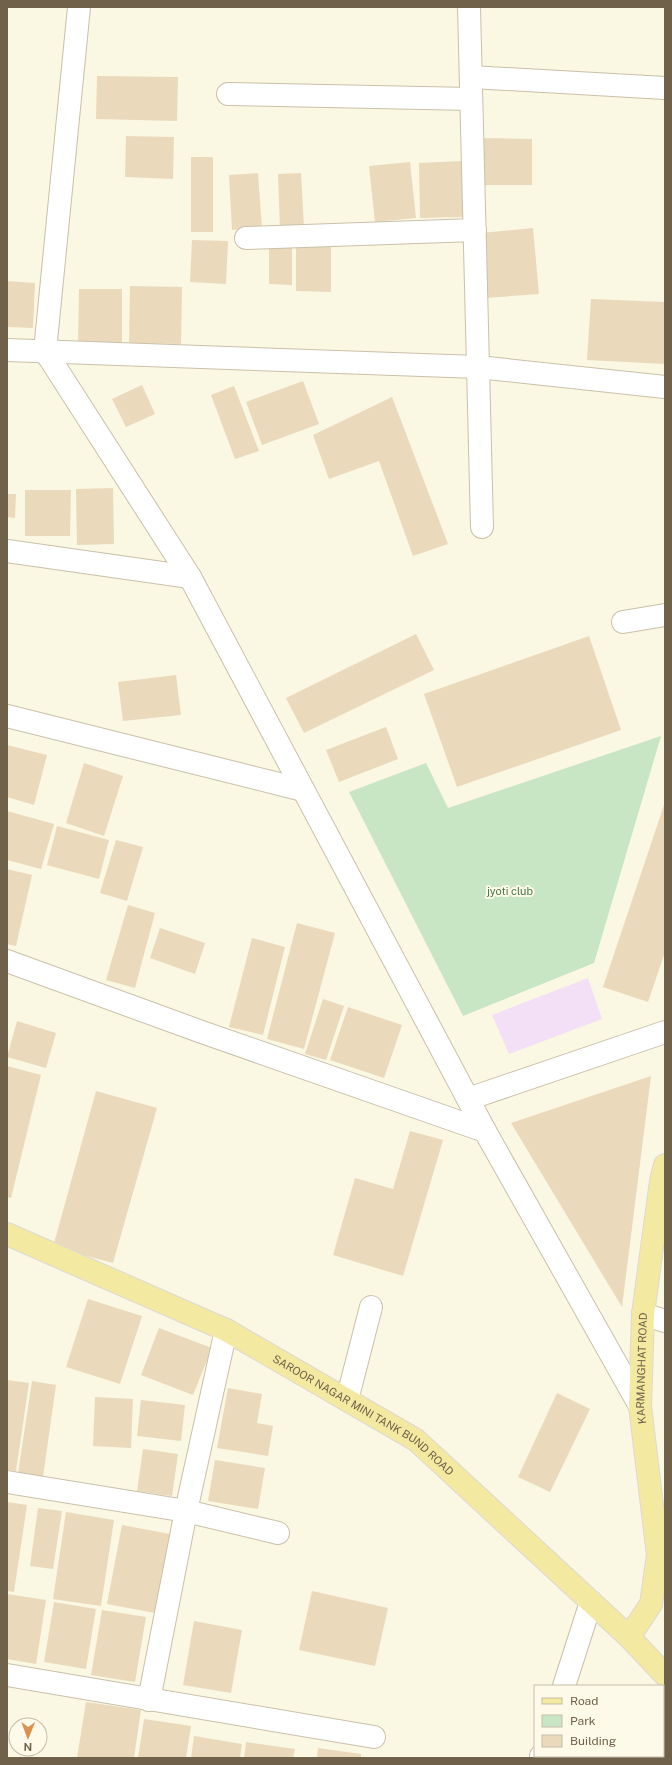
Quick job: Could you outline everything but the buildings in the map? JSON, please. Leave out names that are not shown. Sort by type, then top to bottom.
[{"type":"main road","name":"KARMANGHAT ROAD","points":[[629,1637],[650,1604],[658,1555],[640,1406],[642,1314],[661,1181],[665,1165]]},
{"type":"main road","name":"SAROOR NAGAR MINI TANK BUND ROAD","points":[[7,1234],[226,1330],[416,1440],[629,1637],[665,1676]]},
{"type":"street","points":[[79,7],[46,351],[190,577],[485,1131],[640,1406]]},
{"type":"street","points":[[469,7],[482,527]]},
{"type":"street","points":[[471,77],[665,88]]},
{"type":"street","points":[[228,94],[471,99]]},
{"type":"street","points":[[246,238],[474,230]]},
{"type":"street","points":[[7,350],[478,368],[665,387]]},
{"type":"street","points":[[7,551],[190,577]]},
{"type":"street","points":[[623,622],[665,615]]},
{"type":"street","points":[[7,716],[303,790]]},
{"type":"street","points":[[7,961],[199,1031],[485,1131]]},
{"type":"street","points":[[468,1099],[665,1032]]},
{"type":"street","points":[[347,1400],[371,1307]]},
{"type":"street","points":[[642,1314],[665,1321]]},
{"type":"street","points":[[149,1700],[186,1511],[226,1330]]},
{"type":"street","points":[[7,1482],[186,1511],[278,1533]]},
{"type":"street","points":[[564,1685],[591,1602]]},
{"type":"street","points":[[7,1675],[374,1737]]},
{"type":"shaded area","points":[[588,978],[602,1019],[509,1054],[492,1015]]},
{"type":"green space","name":"jyoti club","points":[[661,736],[594,963],[463,1016],[349,792],[426,763],[448,808]]}]
